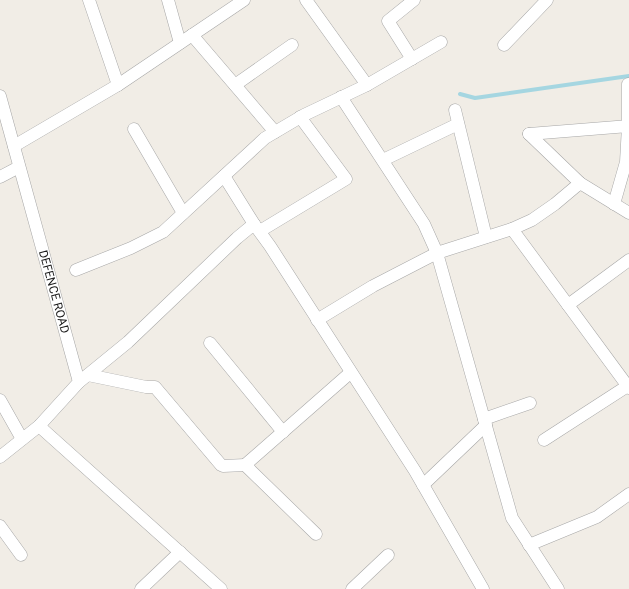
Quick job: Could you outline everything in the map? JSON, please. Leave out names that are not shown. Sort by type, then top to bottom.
[{"type":"street","points":[[89,0],[118,85]]},
{"type":"street","points":[[168,0],[180,44]]},
{"type":"street","points":[[14,146],[118,85],[244,0]]},
{"type":"street","points":[[306,0],[367,85]]},
{"type":"street","points":[[504,44],[547,0]]},
{"type":"street","points":[[407,2],[388,21],[412,59]]},
{"type":"street","points":[[192,36],[275,132]]},
{"type":"street","points":[[76,270],[131,248],[163,232],[265,138],[300,117],[367,85],[441,42]]},
{"type":"street","points":[[235,85],[292,45]]},
{"type":"street","points":[[614,204],[626,162],[629,126],[628,84]]},
{"type":"street","name":"DEFENCE ROAD","points":[[0,96],[83,379]]},
{"type":"street","points":[[341,97],[424,224],[437,254],[512,518],[558,589]]},
{"type":"street","points":[[455,110],[486,237]]},
{"type":"street","points":[[0,457],[39,426],[83,379],[128,342],[237,238],[346,180],[300,117]]},
{"type":"street","points":[[382,160],[458,124]]},
{"type":"street","points":[[629,126],[529,134],[580,183],[629,213]]},
{"type":"street","points":[[134,129],[183,213]]},
{"type":"street","points":[[0,177],[20,167]]},
{"type":"street","points":[[224,176],[423,485],[483,589]]},
{"type":"street","points":[[317,320],[373,286],[437,254],[512,229],[532,220],[555,204],[580,183]]},
{"type":"street","points":[[512,229],[629,386],[544,440]]},
{"type":"street","points":[[568,304],[629,260]]},
{"type":"street","points":[[210,343],[283,432]]},
{"type":"street","points":[[83,379],[155,387],[220,465],[224,466],[245,465],[350,373]]},
{"type":"street","points":[[0,400],[22,439]]},
{"type":"street","points":[[423,485],[485,422],[530,403]]},
{"type":"street","points":[[39,426],[221,589]]},
{"type":"street","points":[[245,465],[316,534]]},
{"type":"street","points":[[529,545],[597,517],[629,494]]},
{"type":"street","points":[[0,526],[21,555]]},
{"type":"street","points":[[141,589],[180,552]]},
{"type":"street","points":[[352,589],[388,555]]},
{"type":"waterway","points":[[460,94],[475,98],[629,76]]}]
